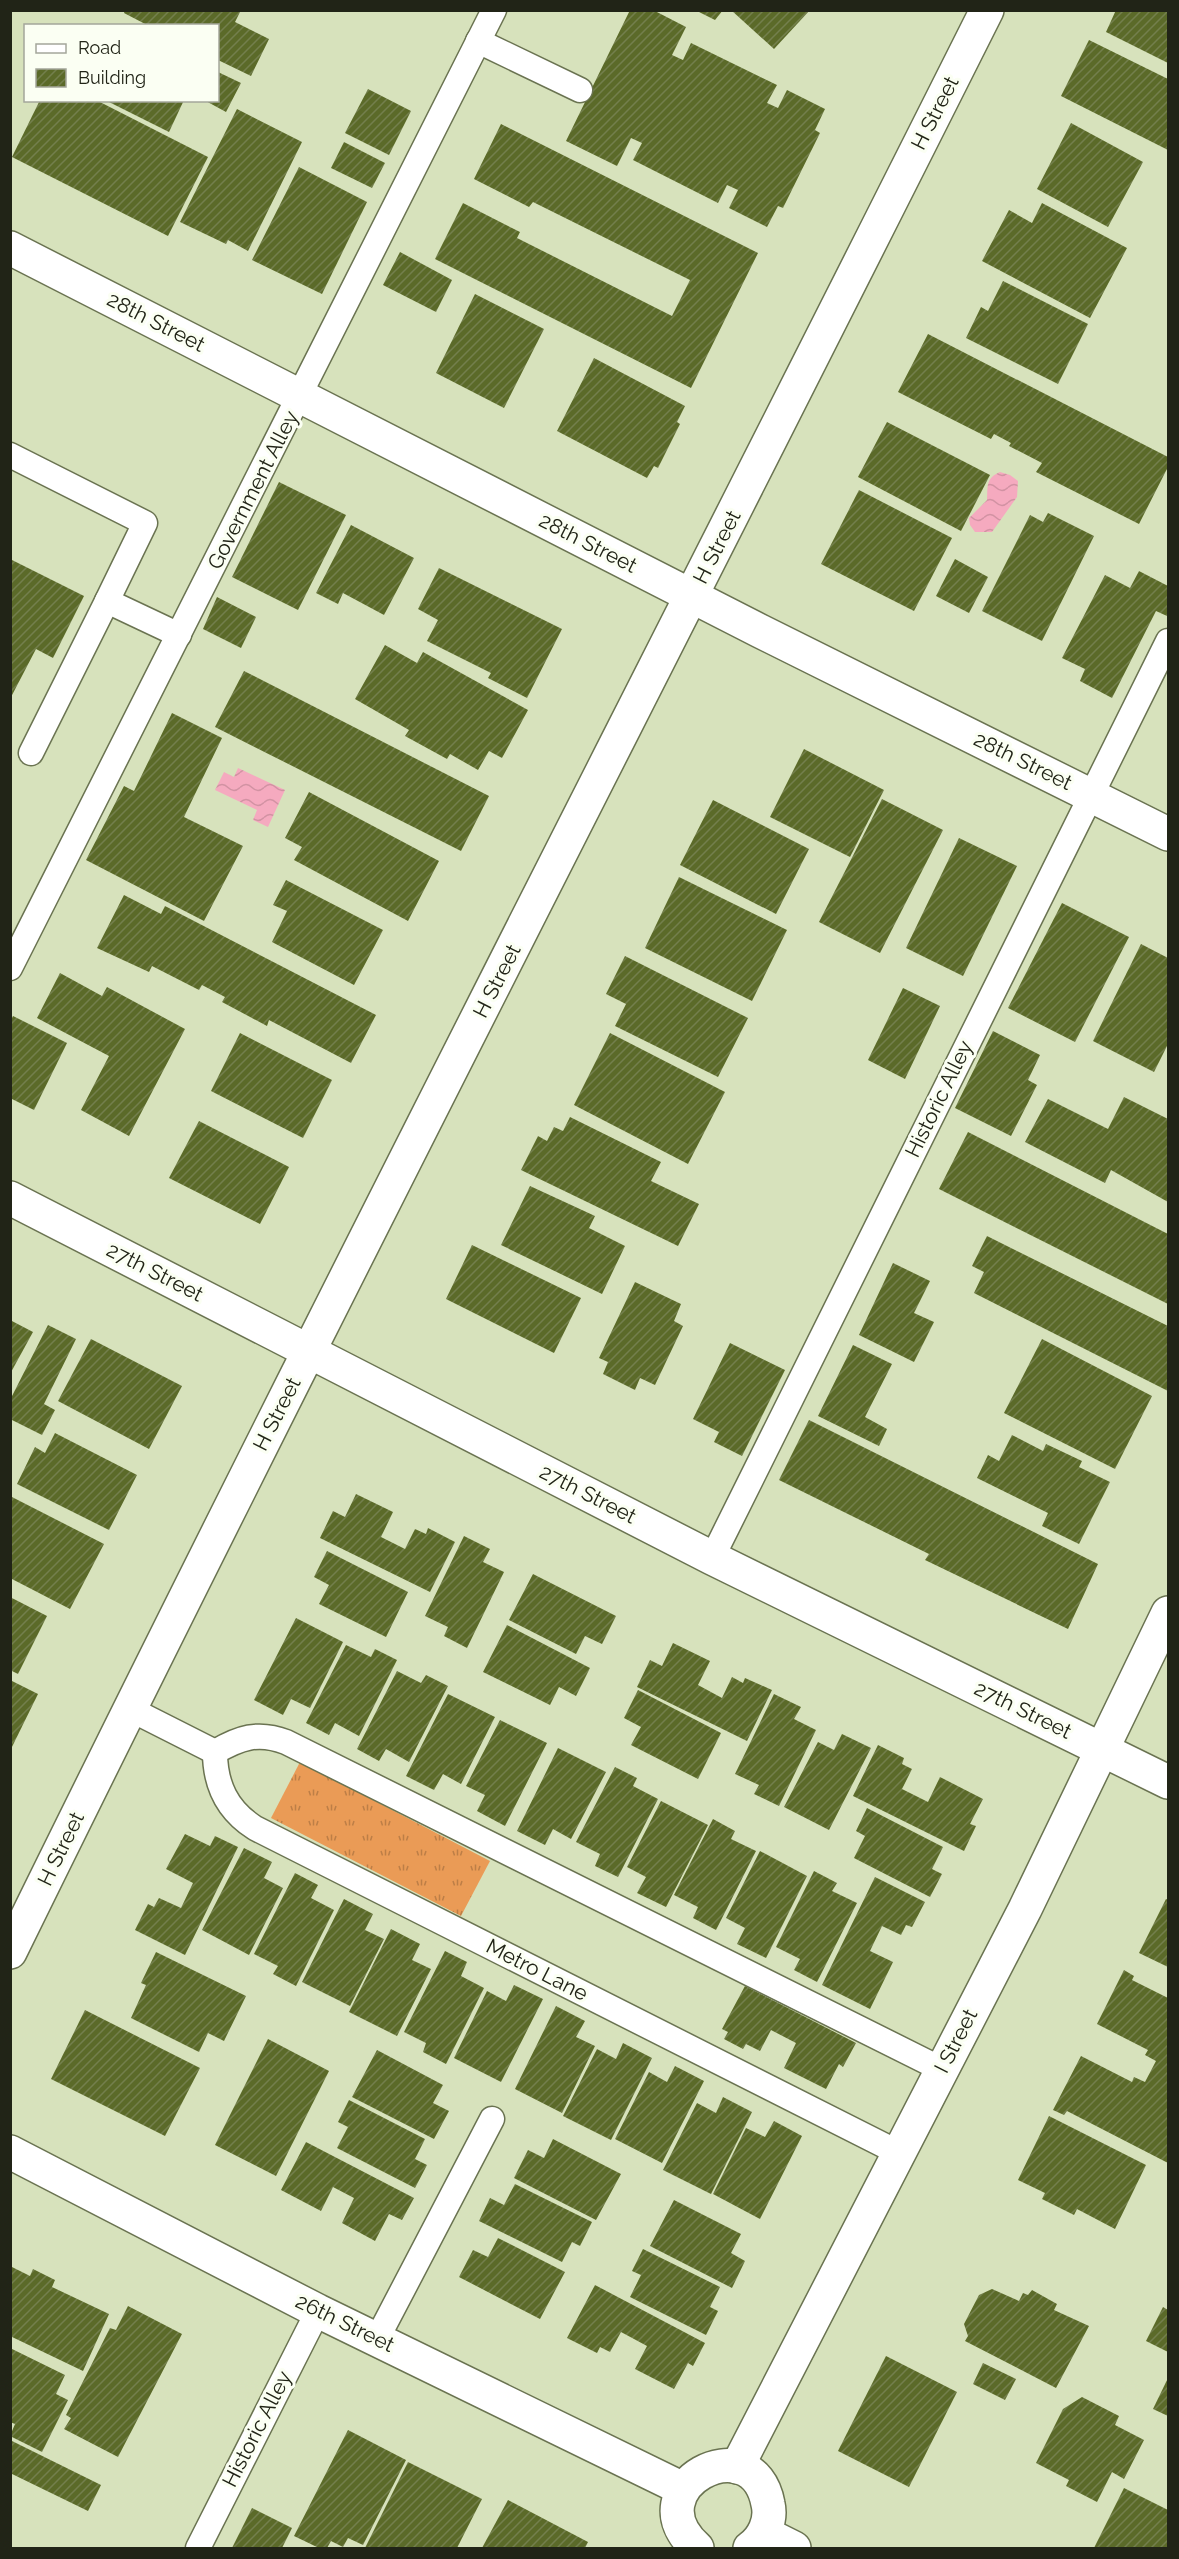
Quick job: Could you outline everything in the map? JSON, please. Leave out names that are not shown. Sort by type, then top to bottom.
[{"type":"street","name":"H Street","points":[[10,1952],[271,1426],[693,597],[987,10]]},
{"type":"street","name":"28th Street","points":[[10,248],[693,597],[1168,834]]},
{"type":"street","name":"27th Street","points":[[10,1198],[712,1558],[1168,1782]]},
{"type":"street","name":"I Street","points":[[737,2467],[1104,1750],[1168,1613]]},
{"type":"street","name":"26th Street","points":[[10,2152],[318,2311],[683,2489]]},
{"type":"street","points":[[696,2548],[687,2539],[678,2515],[678,2501],[683,2489],[700,2471],[712,2466],[737,2467],[749,2473],[765,2493],[769,2507],[757,2541],[794,2548]]},
{"type":"lane","name":"Government Alley","points":[[10,968],[494,10]]},
{"type":"lane","points":[[478,41],[580,90]]},
{"type":"lane","points":[[10,455],[146,523],[31,753]]},
{"type":"lane","points":[[107,601],[179,634]]},
{"type":"lane","name":"Historic Alley","points":[[712,1558],[1168,641]]},
{"type":"lane","points":[[130,1708],[215,1752],[234,1741],[249,1736],[262,1735],[286,1742],[941,2069]]},
{"type":"lane","name":"Metro Lane","points":[[215,1752],[221,1792],[240,1818],[255,1828],[899,2153]]},
{"type":"lane","points":[[377,2339],[492,2119]]},
{"type":"lane","name":"Historic Alley","points":[[198,2548],[318,2311]]},
{"type":"green space","points":[[300,1762],[490,1861],[461,1916],[271,1818]]},
{"type":"water","points":[[1000,472],[1018,481],[1017,497],[992,532],[975,532],[970,525],[969,518],[987,500],[990,480]]},
{"type":"water","points":[[238,768],[285,790],[268,827],[253,820],[257,810],[215,790],[224,772],[234,777]]},
{"type":"building","points":[[125,10],[241,10],[235,22],[269,39],[251,76],[219,60],[219,24],[145,24],[124,13]]},
{"type":"building","points":[[630,10],[653,10],[686,27],[672,55],[683,60],[691,43],[777,85],[767,103],[778,108],[787,90],[825,109],[815,130],[820,133],[783,208],[778,206],[767,227],[729,208],[738,190],[727,185],[718,203],[633,160],[642,143],[631,138],[617,166],[566,141]]},
{"type":"building","points":[[695,10],[723,10],[715,20]]},
{"type":"building","points":[[731,10],[810,10],[774,49]]},
{"type":"building","points":[[1116,10],[1168,10],[1168,63],[1106,32]]},
{"type":"building","points":[[1089,40],[1168,79],[1168,150],[1061,96]]},
{"type":"building","points":[[219,72],[241,83],[226,112],[208,102],[219,102]]},
{"type":"building","points":[[368,89],[411,111],[389,155],[345,133]]},
{"type":"building","points":[[39,102],[100,102],[208,157],[168,236],[12,157]]},
{"type":"building","points":[[109,102],[183,102],[169,132]]},
{"type":"building","points":[[237,109],[302,142],[248,251],[228,240],[226,244],[180,222]]},
{"type":"building","points":[[1071,123],[1143,162],[1108,227],[1037,189]]},
{"type":"building","points":[[501,124],[758,253],[691,388],[435,259],[463,203],[520,232],[517,238],[672,316],[690,280],[533,202],[529,207],[474,179]]},
{"type":"building","points":[[344,142],[385,163],[372,188],[331,168]]},
{"type":"building","points":[[299,167],[367,202],[322,294],[252,260]]},
{"type":"building","points":[[1042,203],[1127,248],[1090,318],[982,261],[1009,210],[1032,223]]},
{"type":"building","points":[[400,252],[452,280],[436,312],[383,285]]},
{"type":"building","points":[[1003,281],[1088,324],[1058,384],[966,338],[981,307],[988,311]]},
{"type":"building","points":[[475,294],[544,329],[504,408],[436,373]]},
{"type":"building","points":[[928,334],[1168,457],[1168,467],[1139,524],[1036,472],[1042,463],[1009,446],[1011,443],[994,434],[991,439],[898,392]]},
{"type":"building","points":[[594,358],[685,406],[677,422],[680,424],[658,468],[654,466],[647,478],[557,431]]},
{"type":"building","points":[[887,422],[990,475],[961,531],[858,477]]},
{"type":"building","points":[[279,482],[346,515],[298,610],[232,577]]},
{"type":"building","points":[[859,490],[952,538],[914,611],[821,564]]},
{"type":"building","points":[[1048,513],[1094,536],[1042,641],[982,611],[1030,515],[1043,522]]},
{"type":"building","points":[[351,525],[414,558],[384,615],[343,593],[338,604],[316,593]]},
{"type":"building","points":[[10,559],[84,596],[53,658],[36,649],[10,699]]},
{"type":"building","points":[[955,559],[988,577],[969,613],[936,596]]},
{"type":"building","points":[[439,568],[562,629],[527,698],[488,678],[491,673],[427,641],[438,620],[418,609]]},
{"type":"building","points":[[1139,571],[1168,586],[1168,612],[1167,616],[1156,611],[1112,698],[1080,681],[1085,669],[1062,658],[1105,575],[1130,588]]},
{"type":"building","points":[[217,597],[256,617],[241,648],[203,629]]},
{"type":"building","points":[[385,645],[417,663],[423,652],[528,710],[502,758],[489,751],[478,770],[450,754],[447,759],[405,736],[409,730],[355,699]]},
{"type":"building","points":[[244,671],[489,796],[461,851],[215,727]]},
{"type":"building","points":[[172,713],[222,738],[184,817],[243,846],[204,921],[86,860],[124,786],[134,791]]},
{"type":"building","points":[[804,749],[884,790],[850,857],[770,817]]},
{"type":"building","points":[[309,792],[439,861],[408,921],[294,860],[302,847],[285,838]]},
{"type":"building","points":[[882,799],[943,830],[880,953],[819,922]]},
{"type":"building","points":[[713,800],[809,849],[776,914],[680,865]]},
{"type":"building","points":[[959,838],[1017,866],[963,976],[906,948]]},
{"type":"building","points":[[679,877],[787,930],[752,1001],[645,948]]},
{"type":"building","points":[[286,880],[383,930],[354,985],[272,942],[287,911],[273,905]]},
{"type":"building","points":[[124,895],[161,914],[165,906],[376,1015],[351,1063],[269,1020],[267,1026],[222,1002],[225,997],[202,985],[199,990],[152,966],[149,972],[97,948]]},
{"type":"building","points":[[1062,903],[1129,937],[1075,1042],[1008,1008]]},
{"type":"building","points":[[1141,944],[1168,958],[1168,1044],[1154,1072],[1093,1041]]},
{"type":"building","points":[[625,956],[748,1018],[718,1077],[615,1026],[626,1004],[606,994]]},
{"type":"building","points":[[60,973],[102,996],[107,987],[185,1029],[129,1136],[81,1110],[109,1056],[37,1018]]},
{"type":"building","points":[[903,988],[940,1006],[905,1079],[868,1060]]},
{"type":"building","points":[[13,1016],[67,1043],[34,1110],[10,1098],[10,1022]]},
{"type":"building","points":[[993,1031],[1040,1055],[1028,1080],[1037,1085],[1011,1136],[955,1108]]},
{"type":"building","points":[[240,1033],[332,1080],[303,1138],[211,1091]]},
{"type":"building","points":[[610,1033],[725,1092],[688,1164],[574,1105]]},
{"type":"building","points":[[1124,1097],[1168,1119],[1168,1202],[1111,1170],[1105,1183],[1025,1142],[1048,1099],[1108,1129]]},
{"type":"building","points":[[570,1117],[661,1162],[651,1181],[699,1204],[678,1246],[521,1170],[538,1136],[547,1141],[554,1127],[563,1131]]},
{"type":"building","points":[[199,1121],[289,1167],[260,1224],[169,1178]]},
{"type":"building","points":[[968,1132],[1168,1234],[1168,1304],[939,1189]]},
{"type":"building","points":[[530,1186],[595,1216],[589,1228],[625,1246],[602,1294],[501,1245]]},
{"type":"building","points":[[987,1236],[1168,1326],[1168,1391],[974,1293],[984,1272],[972,1266]]},
{"type":"building","points":[[472,1245],[581,1298],[554,1353],[446,1299]]},
{"type":"building","points":[[893,1263],[930,1281],[914,1313],[934,1322],[914,1362],[859,1335]]},
{"type":"building","points":[[635,1282],[681,1304],[674,1321],[683,1326],[655,1385],[640,1378],[635,1390],[603,1374],[608,1362],[599,1358]]},
{"type":"building","points":[[10,1320],[33,1332],[10,1374]]},
{"type":"building","points":[[48,1325],[76,1339],[44,1404],[55,1410],[42,1435],[10,1419],[10,1400]]},
{"type":"building","points":[[91,1339],[182,1386],[149,1449],[58,1401]]},
{"type":"building","points":[[1042,1339],[1152,1396],[1115,1469],[1004,1413]]},
{"type":"building","points":[[730,1343],[785,1370],[742,1456],[714,1442],[719,1432],[693,1419]]},
{"type":"building","points":[[853,1345],[892,1364],[865,1417],[887,1429],[879,1446],[818,1416]]},
{"type":"building","points":[[809,1420],[1098,1564],[1068,1629],[925,1560],[929,1554],[779,1480]]},
{"type":"building","points":[[55,1433],[137,1475],[109,1530],[17,1484],[35,1447],[45,1453]]},
{"type":"building","points":[[1012,1435],[1043,1451],[1046,1444],[1082,1461],[1079,1467],[1110,1482],[1079,1544],[1042,1526],[1048,1513],[977,1478],[988,1455],[999,1461]]},
{"type":"building","points":[[356,1494],[393,1512],[381,1537],[405,1549],[415,1529],[426,1534],[428,1528],[455,1542],[430,1592],[320,1538],[333,1511],[345,1517]]},
{"type":"building","points":[[10,1496],[104,1544],[70,1609],[10,1578]]},
{"type":"building","points":[[464,1536],[490,1549],[483,1562],[504,1572],[467,1648],[444,1636],[448,1627],[425,1616]]},
{"type":"building","points":[[327,1551],[408,1592],[386,1637],[319,1604],[329,1585],[314,1577]]},
{"type":"building","points":[[533,1574],[616,1616],[602,1644],[585,1636],[576,1654],[509,1620]]},
{"type":"building","points":[[10,1597],[47,1616],[18,1674],[10,1670]]},
{"type":"building","points":[[296,1618],[343,1642],[310,1708],[291,1699],[283,1715],[254,1700]]},
{"type":"building","points":[[507,1625],[590,1668],[576,1696],[559,1687],[550,1705],[483,1672]]},
{"type":"building","points":[[673,1643],[710,1661],[698,1685],[722,1698],[732,1677],[743,1683],[745,1678],[772,1690],[747,1741],[637,1687],[650,1660],[662,1666]]},
{"type":"building","points":[[346,1645],[371,1657],[375,1649],[397,1660],[359,1736],[335,1723],[329,1735],[306,1723]]},
{"type":"building","points":[[397,1671],[421,1683],[426,1675],[448,1686],[409,1762],[386,1749],[379,1761],[357,1749]]},
{"type":"building","points":[[10,1680],[38,1694],[10,1751]]},
{"type":"building","points":[[638,1690],[721,1733],[698,1779],[631,1745],[641,1727],[624,1718]]},
{"type":"building","points":[[448,1694],[495,1717],[461,1784],[443,1774],[434,1790],[406,1776]]},
{"type":"building","points":[[774,1694],[801,1707],[794,1719],[816,1730],[779,1806],[754,1794],[759,1785],[735,1774]]},
{"type":"building","points":[[500,1720],[547,1743],[505,1826],[477,1811],[485,1795],[466,1786]]},
{"type":"building","points":[[842,1734],[871,1748],[829,1830],[784,1807],[818,1742],[834,1750]]},
{"type":"building","points":[[878,1745],[904,1758],[902,1764],[912,1769],[902,1789],[928,1802],[940,1777],[983,1799],[970,1824],[976,1826],[964,1851],[853,1796]]},
{"type":"building","points":[[558,1748],[606,1772],[571,1839],[553,1829],[545,1845],[517,1831]]},
{"type":"building","points":[[615,1767],[637,1778],[633,1786],[658,1799],[618,1877],[595,1866],[600,1854],[576,1842]]},
{"type":"building","points":[[661,1801],[708,1825],[666,1907],[637,1893],[646,1877],[627,1867]]},
{"type":"building","points":[[867,1808],[943,1847],[932,1869],[942,1874],[930,1897],[854,1858],[865,1836],[856,1831]]},
{"type":"building","points":[[713,1819],[735,1831],[731,1839],[756,1851],[716,1930],[693,1918],[698,1907],[674,1895]]},
{"type":"building","points":[[185,1834],[210,1846],[215,1836],[238,1847],[185,1955],[135,1930],[148,1904],[154,1907],[159,1898],[181,1908],[193,1883],[166,1869]]},
{"type":"building","points":[[244,1848],[272,1862],[264,1878],[283,1888],[249,1955],[202,1930]]},
{"type":"building","points":[[760,1851],[807,1876],[766,1958],[737,1944],[745,1928],[726,1918]]},
{"type":"building","points":[[814,1871],[837,1883],[832,1891],[857,1903],[817,1982],[794,1970],[800,1959],[776,1947]]},
{"type":"building","points":[[295,1873],[318,1885],[311,1898],[334,1910],[296,1986],[273,1974],[278,1966],[254,1954]]},
{"type":"building","points":[[875,1877],[925,1902],[912,1927],[906,1925],[901,1935],[882,1926],[870,1951],[893,1962],[870,2009],[822,1985]]},
{"type":"building","points":[[344,1899],[373,1914],[365,1930],[384,1939],[350,2006],[302,1982]]},
{"type":"building","points":[[1166,1899],[1168,1900],[1168,1967],[1139,1953]]},
{"type":"building","points":[[391,1929],[420,1944],[412,1960],[431,1969],[397,2036],[349,2012]]},
{"type":"building","points":[[445,1951],[467,1962],[461,1976],[484,1988],[446,2064],[423,2052],[426,2043],[404,2032]]},
{"type":"building","points":[[156,1952],[246,1996],[224,2041],[208,2033],[199,2052],[131,2018],[146,1985],[141,1983]]},
{"type":"building","points":[[1124,1970],[1134,1976],[1132,1980],[1168,1998],[1168,2163],[1067,2111],[1064,2115],[1053,2110],[1081,2056],[1132,2082],[1134,2077],[1145,2082],[1156,2061],[1145,2055],[1148,2050],[1097,2024]]},
{"type":"building","points":[[514,1985],[543,1999],[501,2082],[454,2058],[487,1991],[506,2001]]},
{"type":"building","points":[[745,1986],[856,2043],[843,2067],[839,2064],[826,2089],[784,2068],[796,2043],[771,2030],[760,2051],[746,2044],[743,2049],[724,2039],[728,2032],[722,2029]]},
{"type":"building","points":[[556,2006],[585,2021],[576,2037],[595,2046],[562,2113],[515,2089]]},
{"type":"building","points":[[85,2010],[200,2068],[165,2136],[51,2079]]},
{"type":"building","points":[[268,2039],[329,2071],[276,2176],[215,2145]]},
{"type":"building","points":[[623,2043],[652,2058],[611,2140],[563,2116],[597,2049],[616,2059]]},
{"type":"building","points":[[377,2050],[443,2085],[433,2103],[449,2111],[434,2139],[352,2097]]},
{"type":"building","points":[[675,2066],[704,2081],[662,2163],[615,2139],[649,2072],[667,2082]]},
{"type":"building","points":[[723,2097],[752,2112],[711,2194],[663,2170],[697,2103],[716,2113]]},
{"type":"building","points":[[349,2100],[425,2139],[415,2159],[427,2165],[415,2188],[337,2148],[348,2127],[338,2122]]},
{"type":"building","points":[[1049,2116],[1146,2165],[1115,2229],[1077,2209],[1074,2215],[1042,2199],[1045,2193],[1018,2180]]},
{"type":"building","points":[[774,2121],[802,2136],[760,2219],[713,2194],[746,2128],[765,2137]]},
{"type":"building","points":[[553,2139],[621,2174],[596,2220],[514,2178],[528,2150],[544,2158]]},
{"type":"building","points":[[306,2142],[414,2198],[402,2220],[389,2214],[375,2241],[342,2223],[354,2198],[333,2187],[321,2211],[281,2190]]},
{"type":"building","points":[[515,2184],[592,2222],[580,2246],[572,2242],[562,2262],[479,2221],[490,2198],[504,2205]]},
{"type":"building","points":[[674,2200],[741,2234],[731,2253],[745,2261],[732,2288],[650,2246]]},
{"type":"building","points":[[498,2238],[565,2272],[540,2319],[459,2277],[473,2250],[488,2257]]},
{"type":"building","points":[[643,2249],[720,2287],[710,2307],[718,2311],[706,2335],[630,2297],[641,2275],[632,2271]]},
{"type":"building","points":[[10,2266],[30,2276],[33,2269],[55,2280],[52,2287],[109,2314],[83,2371],[10,2336]]},
{"type":"building","points":[[595,2285],[705,2343],[693,2366],[688,2363],[674,2389],[635,2369],[647,2346],[621,2332],[610,2352],[600,2347],[597,2353],[567,2338]]},
{"type":"building","points":[[992,2289],[1019,2301],[1023,2293],[1028,2295],[1032,2290],[1057,2304],[1054,2310],[1089,2326],[1056,2388],[965,2341],[968,2336],[964,2324],[979,2295]]},
{"type":"building","points":[[128,2306],[182,2334],[118,2457],[64,2429],[71,2418],[66,2415],[110,2328],[116,2330]]},
{"type":"building","points":[[1163,2307],[1168,2310],[1168,2352],[1146,2341]]},
{"type":"building","points":[[10,2348],[65,2375],[56,2394],[68,2400],[42,2452],[10,2436],[15,2424],[10,2422]]},
{"type":"building","points":[[886,2356],[957,2392],[909,2487],[838,2451]]},
{"type":"building","points":[[983,2363],[1016,2379],[1005,2400],[973,2384]]},
{"type":"building","points":[[1168,2378],[1168,2416],[1153,2409]]},
{"type":"building","points":[[1082,2397],[1119,2416],[1115,2425],[1144,2440],[1124,2479],[1112,2472],[1097,2502],[1066,2486],[1069,2480],[1036,2463],[1063,2409]]},
{"type":"building","points":[[348,2430],[406,2460],[363,2545],[348,2538],[343,2547],[331,2541],[327,2548],[319,2548],[294,2536]]},
{"type":"building","points":[[10,2440],[101,2485],[88,2511],[10,2473]]},
{"type":"building","points":[[408,2462],[482,2499],[457,2548],[365,2548]]},
{"type":"building","points":[[1124,2488],[1168,2510],[1167,2548],[1094,2548]]},
{"type":"building","points":[[508,2500],[588,2542],[585,2548],[482,2548]]},
{"type":"building","points":[[252,2508],[292,2528],[282,2548],[232,2548]]}]
